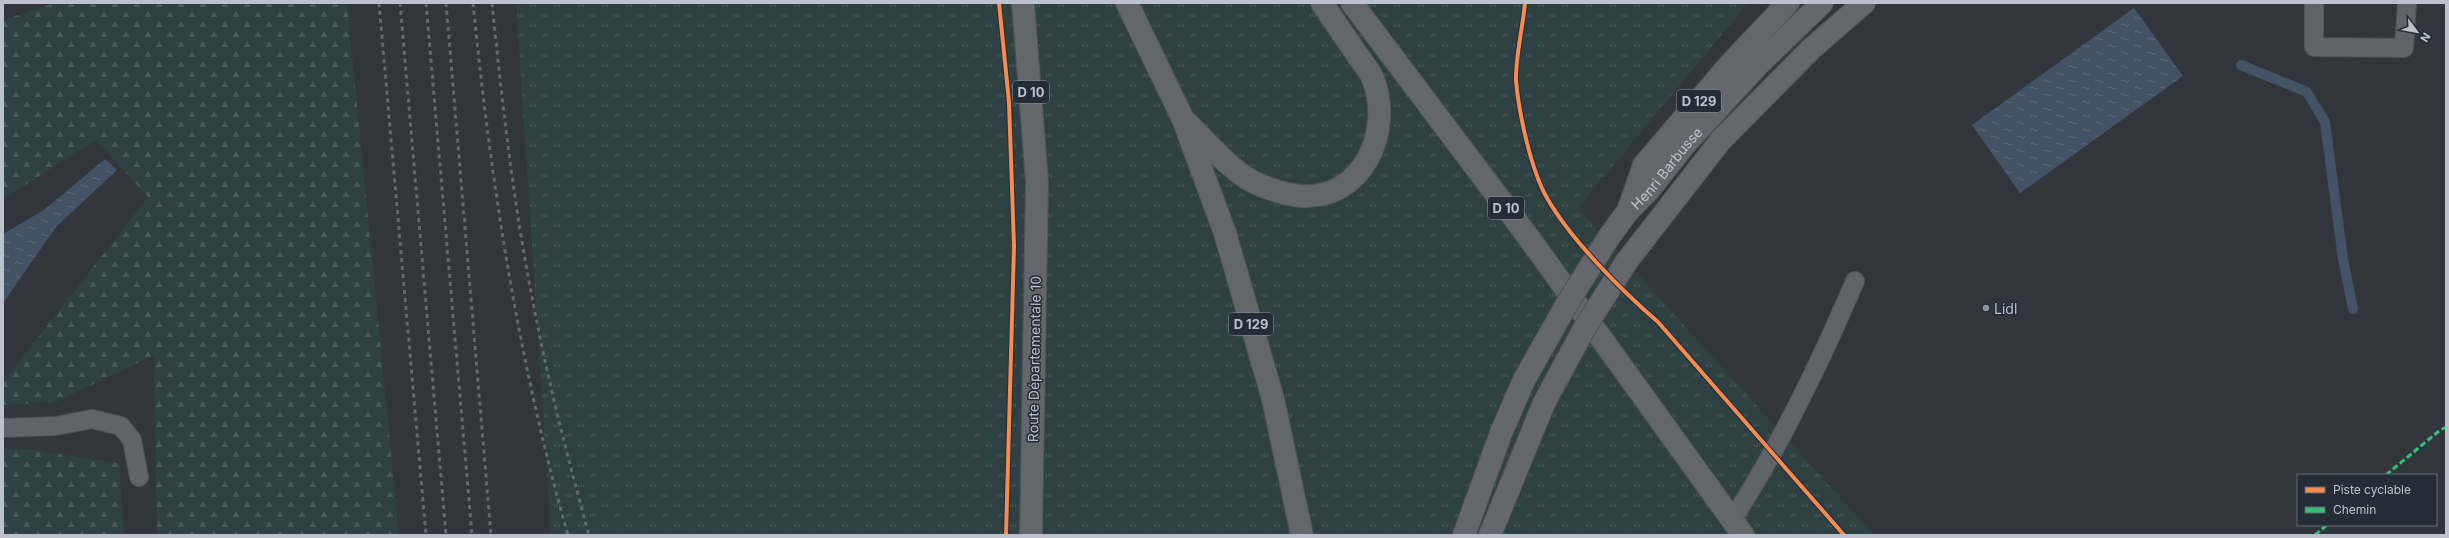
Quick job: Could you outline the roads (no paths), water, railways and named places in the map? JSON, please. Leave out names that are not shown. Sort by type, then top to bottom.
[{"type":"main road","name":"Route Départementale 10","points":[[1023,3],[1037,182],[1031,535]]},
{"type":"main road","name":"D 129","points":[[1127,3],[1183,119],[1225,233],[1273,399],[1302,535]]},
{"type":"main road","name":"D 129","points":[[1183,119],[1232,167],[1258,185],[1281,192],[1302,196],[1327,192],[1344,184],[1360,172],[1372,154],[1380,128],[1380,103],[1373,78],[1322,3]]},
{"type":"main road","name":"D 10","points":[[1352,3],[1529,238],[1737,527]]},
{"type":"main road","points":[[1366,3],[1384,47]]},
{"type":"main road","name":"D 129","points":[[1464,535],[1501,433],[1524,380],[1568,302],[1609,237],[1628,211],[1644,166],[1732,62],[1788,3]]},
{"type":"main road","name":"Henri Barbusse","points":[[1628,211],[1648,192],[1686,143],[1757,66],[1822,3]]},
{"type":"main road","name":"Henri Barbusse","points":[[1490,535],[1544,403],[1584,329],[1627,261],[1721,140],[1811,48],[1864,3]]},
{"type":"lane","points":[[2314,3],[2314,47],[2397,48],[2404,48],[2407,3]]},
{"type":"lane","points":[[1737,527],[1772,454],[1826,349],[1855,281]]},
{"type":"lane","points":[[3,428],[56,426],[92,418],[121,426],[132,440],[139,476]]},
{"type":"water","points":[[2134,8],[2183,76],[2020,193],[1972,125]]},
{"type":"water","points":[[105,159],[117,170],[56,227],[3,303],[3,234],[44,210]]},
{"type":"waterway","points":[[2241,65],[2307,92],[2325,122],[2343,259],[2353,309]]},
{"type":"railway","points":[[379,3],[426,535]]},
{"type":"railway","points":[[400,3],[446,535]]},
{"type":"railway","points":[[426,3],[472,535]]},
{"type":"railway","points":[[446,3],[491,535]]},
{"type":"railway","points":[[473,3],[488,138],[508,271],[535,404],[550,470],[568,535]]},
{"type":"railway","points":[[492,3],[509,150],[525,261],[551,387],[589,535]]},
{"type":"place","name":"Lidl","points":[[1986,308]]}]
